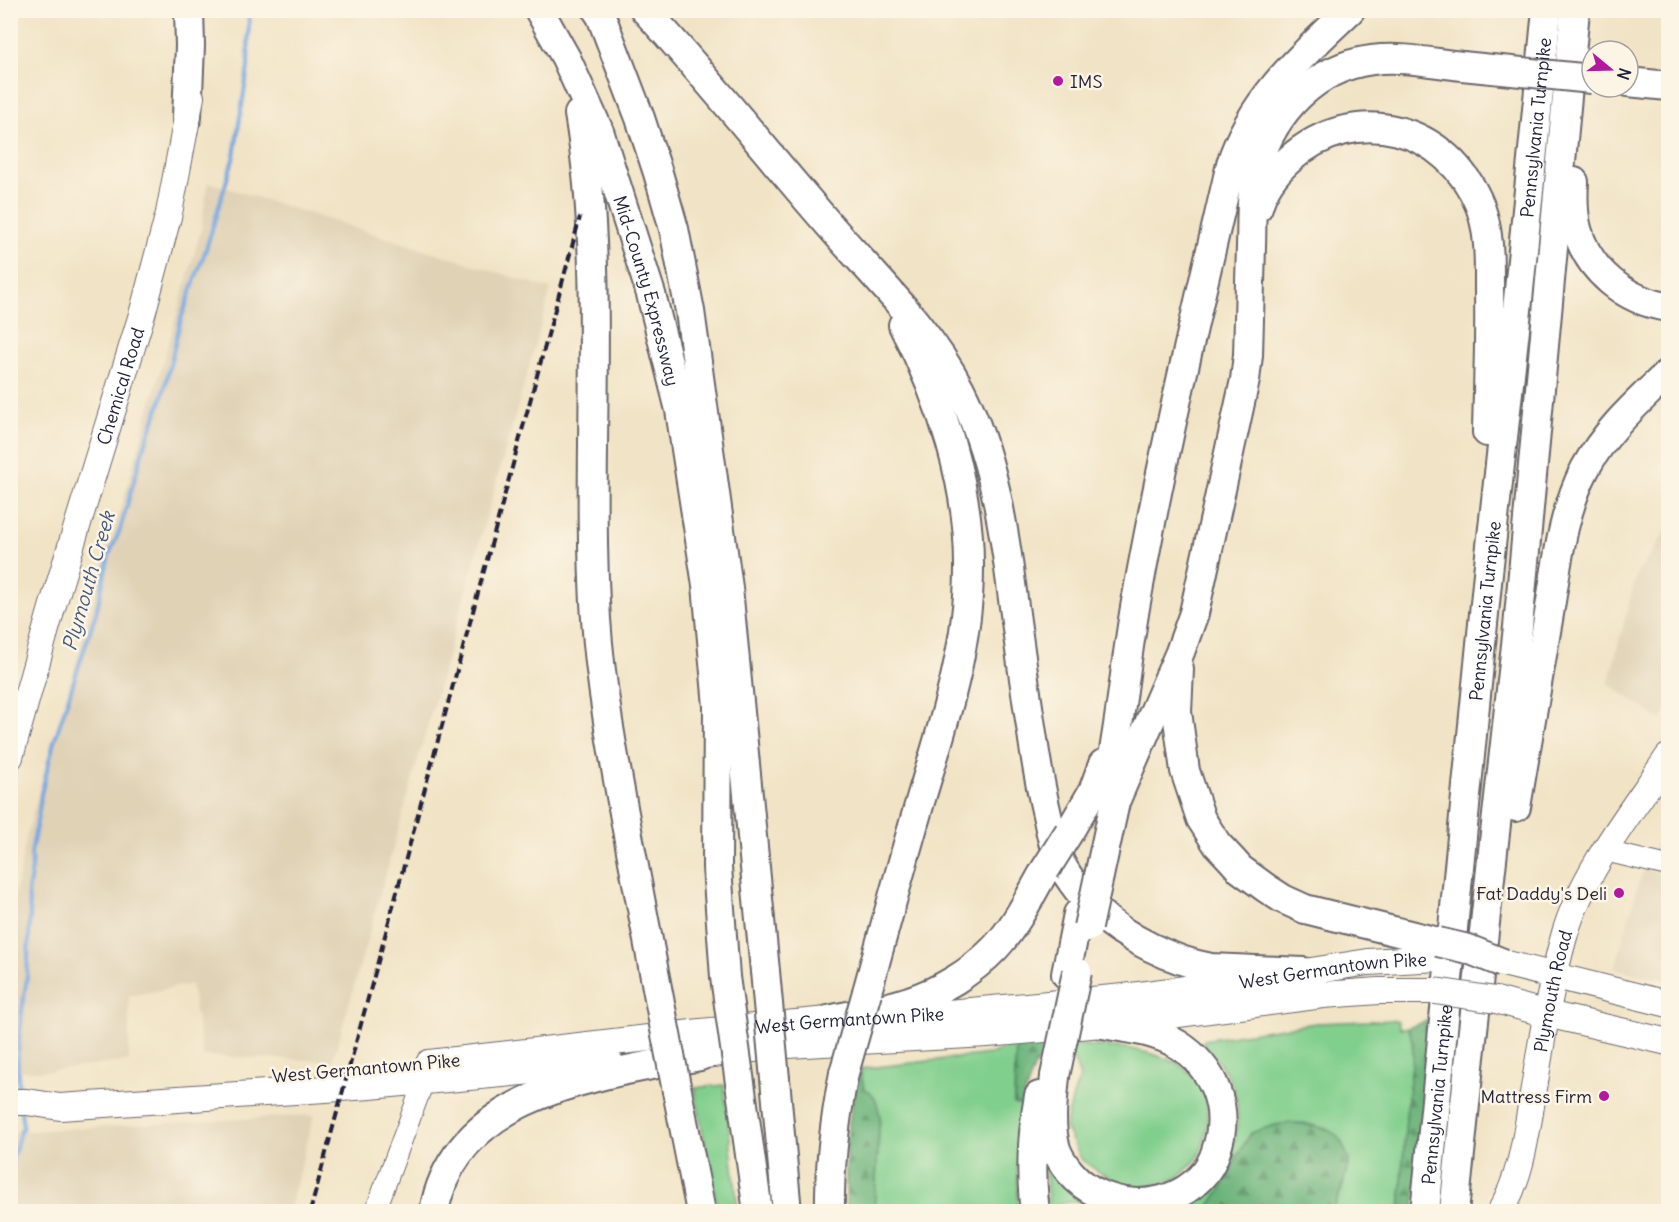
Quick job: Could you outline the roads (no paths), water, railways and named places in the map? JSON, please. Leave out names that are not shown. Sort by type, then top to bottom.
[{"type":"highway","points":[[188,117],[189,10]]},
{"type":"highway","name":"Mid-County Expressway","points":[[540,10],[566,58],[599,131],[651,294],[680,410],[718,587]]},
{"type":"highway","name":"Mid-County Expressway","points":[[597,10],[640,118],[674,229],[690,311],[718,587]]},
{"type":"highway","points":[[645,10],[826,222],[903,306],[937,350],[960,390],[975,424],[994,481],[1005,538],[1038,777],[1052,838],[1061,863],[1096,910],[1134,937],[1174,957],[1211,968],[1304,972]]},
{"type":"highway","points":[[1035,1212],[1031,1156],[1036,1111],[1049,1075],[1083,921],[1116,738],[1137,592],[1231,164],[1242,134],[1272,89],[1294,63],[1350,10]]},
{"type":"highway","name":"Pennsylvania Turnpike","points":[[1425,1212],[1488,573],[1547,10]]},
{"type":"highway","points":[[1575,16],[1578,128],[1573,199],[1577,229],[1596,266],[1615,285],[1636,298],[1668,307]]},
{"type":"highway","name":"Pennsylvania Turnpike","points":[[1454,1212],[1518,627],[1575,16]]},
{"type":"highway","points":[[1254,115],[1280,88],[1297,75],[1331,57],[1354,49],[1378,45],[1394,44],[1580,77]]},
{"type":"highway","points":[[566,58],[579,115],[592,223],[594,327],[592,494],[596,619],[602,680],[612,752],[701,1212]]},
{"type":"highway","points":[[1093,872],[1119,790],[1180,652],[1194,613],[1245,380],[1248,355],[1253,192],[1258,164],[1277,123],[1301,93],[1317,81],[1335,71],[1370,60],[1463,58],[1580,62]]},
{"type":"highway","points":[[1640,73],[1668,69]]},
{"type":"highway","points":[[1640,76],[1668,86]]},
{"type":"highway","points":[[1251,244],[1260,199],[1275,174],[1296,153],[1309,144],[1339,131],[1382,127],[1408,133],[1441,152],[1468,182],[1484,219],[1489,255],[1486,453],[1479,557],[1488,573]]},
{"type":"highway","points":[[830,1212],[832,1143],[844,1073],[945,718],[968,607],[967,525],[958,470],[938,405],[912,343],[892,303],[864,264]]},
{"type":"highway","points":[[1468,1075],[1496,941],[1506,863],[1568,513],[1585,470],[1597,449],[1626,414],[1668,373]]},
{"type":"highway","points":[[718,587],[765,971],[788,1212]]},
{"type":"highway","points":[[718,587],[717,867],[725,977],[758,1212]]},
{"type":"highway","points":[[1180,652],[1177,711],[1185,771],[1201,819],[1217,844],[1240,868],[1259,884],[1305,909],[1438,950],[1468,950],[1503,963]]},
{"type":"highway","points":[[828,1020],[909,1002],[935,991],[978,964],[996,947],[1020,914],[1093,791],[1101,771],[1122,690]]},
{"type":"highway","points":[[1049,1075],[1056,1149],[1064,1165],[1086,1188],[1104,1197],[1123,1202],[1143,1203],[1164,1200],[1182,1192],[1200,1178],[1212,1162],[1223,1123],[1221,1104],[1206,1070],[1194,1057],[1176,1044],[1159,1036],[1102,1024]]},
{"type":"highway","points":[[434,1212],[445,1177],[457,1156],[473,1136],[512,1107],[556,1087],[700,1056]]},
{"type":"highway","points":[[688,1150],[691,1212]]},
{"type":"main road","name":"Chemical Road","points":[[10,756],[52,608],[143,311],[169,213],[188,117],[203,10]]},
{"type":"main road","name":"Plymouth Road","points":[[1500,1212],[1521,1163],[1546,1014],[1571,916],[1605,851],[1668,757]]},
{"type":"main road","name":"West Germantown Pike","points":[[19,1102],[57,1090],[372,1070],[701,1032],[1112,998],[1304,972],[1438,950]]},
{"type":"main road","points":[[1503,963],[1668,1004]]},
{"type":"main road","name":"West Germantown Pike","points":[[19,1102],[60,1107],[361,1087],[787,1046],[987,1034],[1102,1024],[1323,995],[1379,991],[1435,991],[1465,994],[1668,1042]]},
{"type":"street","points":[[1605,851],[1668,866]]},
{"type":"street","points":[[375,1212],[424,1081]]},
{"type":"waterway","name":"Plymouth Creek","points":[[19,1092],[18,1053],[29,939],[28,893],[32,867],[31,853],[41,794],[54,742],[96,613],[109,555],[120,530],[142,453],[162,398],[181,319],[206,249],[234,156],[248,67],[249,10]]},
{"type":"waterway","name":"Plymouth Creek","points":[[10,1168],[23,1127],[21,1111]]},
{"type":"railway","points":[[310,1212],[580,217]]},
{"type":"place","name":"IMS","points":[[1058,81]]},
{"type":"place","name":"Fat Daddy's Deli","points":[[1619,893]]},
{"type":"place","name":"Mattress Firm","points":[[1604,1096]]}]
